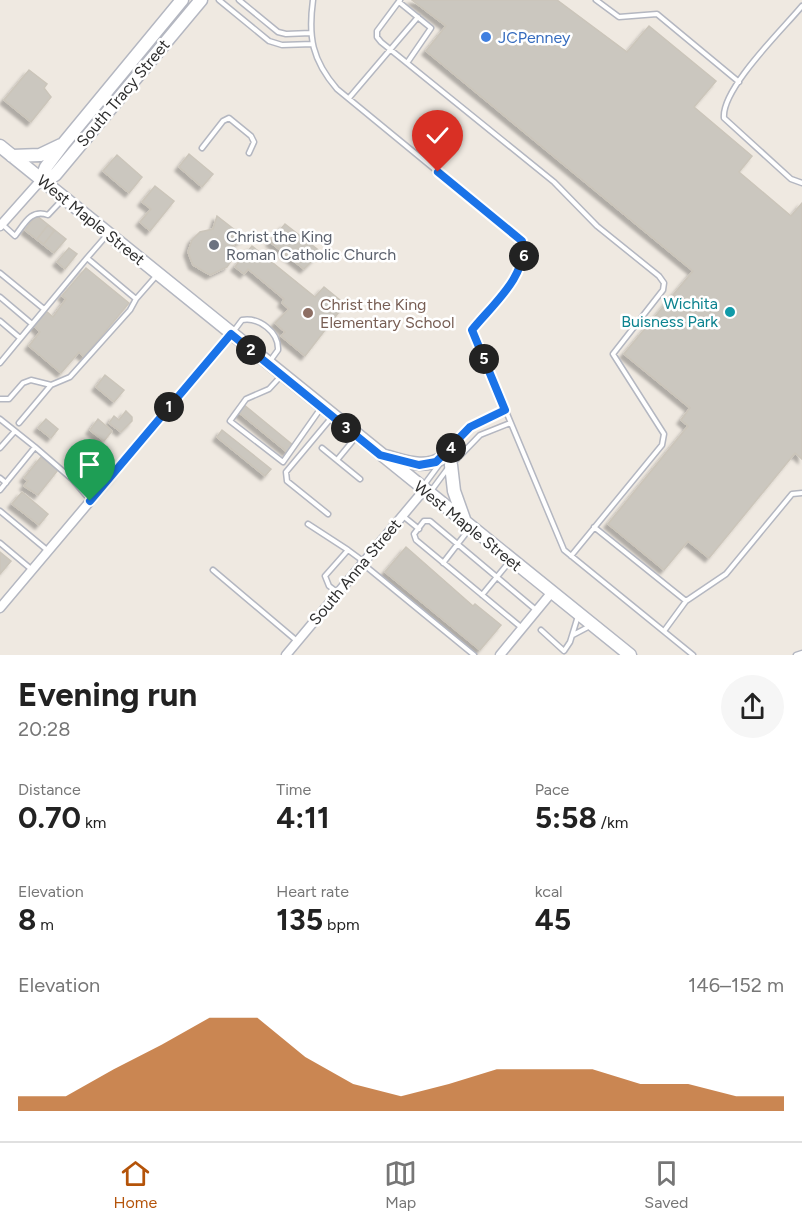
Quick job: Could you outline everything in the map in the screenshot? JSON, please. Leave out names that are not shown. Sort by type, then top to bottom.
[{"type":"main road","name":"South Tracy Street","points":[[41,180],[46,168],[64,143],[182,0]]},
{"type":"main road","name":"South Tracy Street","points":[[41,180],[55,175],[201,0]]},
{"type":"main road","points":[[12,156],[40,155],[64,143]]},
{"type":"main road","name":"West Maple Street","points":[[0,146],[332,417],[630,655]]},
{"type":"main road","points":[[380,455],[419,465],[447,461],[453,491],[468,526]]},
{"type":"street","name":"South Tracy Street","points":[[1,225],[41,180]]},
{"type":"street","points":[[0,608],[231,334]]},
{"type":"street","name":"South Anna Street","points":[[286,655],[425,491]]},
{"type":"street","points":[[500,655],[552,592]]},
{"type":"lane","points":[[219,0],[269,41],[282,45],[313,44]]},
{"type":"lane","points":[[239,0],[278,32],[311,33]]},
{"type":"lane","points":[[313,0],[311,33],[322,72],[349,98],[522,241],[523,261],[516,276],[472,330],[510,423],[564,550],[693,655]]},
{"type":"lane","points":[[596,0],[619,17],[657,14],[739,82]]},
{"type":"lane","points":[[407,63],[431,28],[400,1],[377,31],[377,37],[407,63],[554,182],[597,226],[659,276],[664,283],[663,290],[613,354],[663,434],[662,445],[571,556]]},
{"type":"lane","points":[[802,6],[739,82],[723,110],[724,118],[791,179],[802,183]]},
{"type":"lane","points":[[349,98],[389,48],[418,17]]},
{"type":"lane","points":[[202,148],[223,121],[229,118],[251,136],[254,142],[249,153]]},
{"type":"lane","points":[[1,225],[15,236],[33,214],[39,212],[48,215],[63,198]]},
{"type":"lane","points":[[0,363],[107,234]]},
{"type":"lane","points":[[87,258],[135,299]]},
{"type":"lane","points":[[0,273],[44,309]]},
{"type":"lane","points":[[19,423],[51,385],[70,377],[130,310],[135,299],[157,274]]},
{"type":"lane","points":[[0,297],[32,324]]},
{"type":"lane","points":[[231,334],[242,320],[249,319],[260,323],[274,334],[278,350],[268,364]]},
{"type":"lane","points":[[0,321],[20,338]]},
{"type":"lane","points":[[281,375],[269,389],[246,399],[230,421],[283,462],[321,408]]},
{"type":"lane","points":[[0,399],[9,399],[23,383],[31,380],[51,385]]},
{"type":"lane","points":[[425,491],[470,427],[505,410]]},
{"type":"lane","points":[[328,514],[287,481],[286,472],[332,417]]},
{"type":"lane","points":[[0,419],[72,479],[90,501]]},
{"type":"lane","points":[[425,491],[447,461],[475,439],[510,423]]},
{"type":"lane","points":[[0,448],[15,431]]},
{"type":"lane","points":[[337,460],[357,436]]},
{"type":"lane","points":[[0,490],[35,447]]},
{"type":"lane","points":[[322,448],[360,479]]},
{"type":"lane","points":[[0,478],[6,483]]},
{"type":"lane","points":[[664,631],[686,601],[726,574],[792,494],[802,493]]},
{"type":"lane","points":[[0,511],[48,551]]},
{"type":"lane","points":[[402,516],[419,529]]},
{"type":"lane","points":[[522,628],[416,540],[414,534],[424,521],[430,521],[537,611]]},
{"type":"lane","points":[[308,524],[348,550],[474,655]]},
{"type":"lane","points":[[443,562],[458,544],[468,526]]},
{"type":"lane","points":[[594,527],[686,601]]},
{"type":"lane","points":[[0,543],[32,570]]},
{"type":"lane","points":[[338,593],[329,586],[326,576],[348,550]]},
{"type":"lane","points":[[482,595],[511,560]]},
{"type":"lane","points":[[213,570],[298,641]]},
{"type":"lane","points":[[560,655],[572,636],[579,613]]},
{"type":"lane","points":[[572,636],[593,625]]},
{"type":"lane","points":[[541,630],[564,651]]},
{"type":"lane","points":[[797,655],[802,652]]},
{"type":"building","name":"Wichita Buisness Park","points":[[412,0],[557,0],[627,52],[649,26],[716,81],[694,107],[752,156],[739,172],[791,216],[802,203],[802,459],[795,453],[709,558],[688,541],[664,570],[608,524],[688,426],[681,420],[690,408],[624,354],[693,271],[426,51],[446,26]]},
{"type":"building","points":[[29,70],[47,84],[44,88],[51,97],[31,122],[4,100]]},
{"type":"building","points":[[189,154],[213,174],[202,187],[179,167]]},
{"type":"building","points":[[117,155],[142,177],[129,193],[103,171]]},
{"type":"building","points":[[155,186],[174,201],[150,231],[140,222],[151,209],[142,202]]},
{"type":"building","points":[[36,215],[66,239],[54,253],[25,230]]},
{"type":"building","name":"Christ the King Roman Catholic Church","points":[[217,216],[245,238],[232,246],[233,258],[227,267],[210,275],[193,265],[188,252],[192,240],[200,232],[213,229]]},
{"type":"building","points":[[285,224],[321,252],[304,269],[270,242]]},
{"type":"building","points":[[48,225],[54,231],[44,244],[37,239]]},
{"type":"building","points":[[252,246],[315,297],[324,287],[345,304],[305,356],[281,336],[285,332],[275,323],[289,309],[282,303],[284,299],[248,269],[244,274],[235,267]]},
{"type":"building","points":[[69,248],[77,254],[65,269],[57,262]]},
{"type":"building","points":[[86,268],[129,303],[84,357],[79,352],[61,373],[29,346],[40,332],[34,326],[46,311],[53,317],[66,299],[62,296]]},
{"type":"building","points":[[105,375],[124,390],[114,402],[96,387]]},
{"type":"building","points":[[243,404],[293,445],[287,452],[237,411]]},
{"type":"building","points":[[126,411],[132,417],[132,421],[121,432],[109,423],[114,416],[119,420]]},
{"type":"building","points":[[46,419],[58,429],[51,438],[38,428]]},
{"type":"building","points":[[98,419],[112,431],[104,441],[90,430]]},
{"type":"building","points":[[222,430],[271,469],[265,476],[217,437]]},
{"type":"building","points":[[41,457],[58,470],[38,495],[24,486],[28,481],[24,478]]},
{"type":"building","points":[[22,492],[48,514],[39,525],[12,504]]},
{"type":"building","points":[[406,547],[473,606],[475,604],[501,625],[480,650],[385,572]]},
{"type":"building","points":[[0,552],[11,561],[0,574]]},
{"type":"place","name":"JCPenney","points":[[486,37]]},
{"type":"place","name":"Christ the King Roman Catholic Church","points":[[214,245]]},
{"type":"place","name":"Wichita Buisness Park","points":[[730,312]]},
{"type":"place","name":"Christ the King Elementary School","points":[[308,313]]},
{"type":"route","points":[[90,501],[231,334],[380,455],[419,465],[431,464],[444,457],[470,427],[505,410],[472,330],[516,276],[523,261],[522,241],[438,172]]}]
